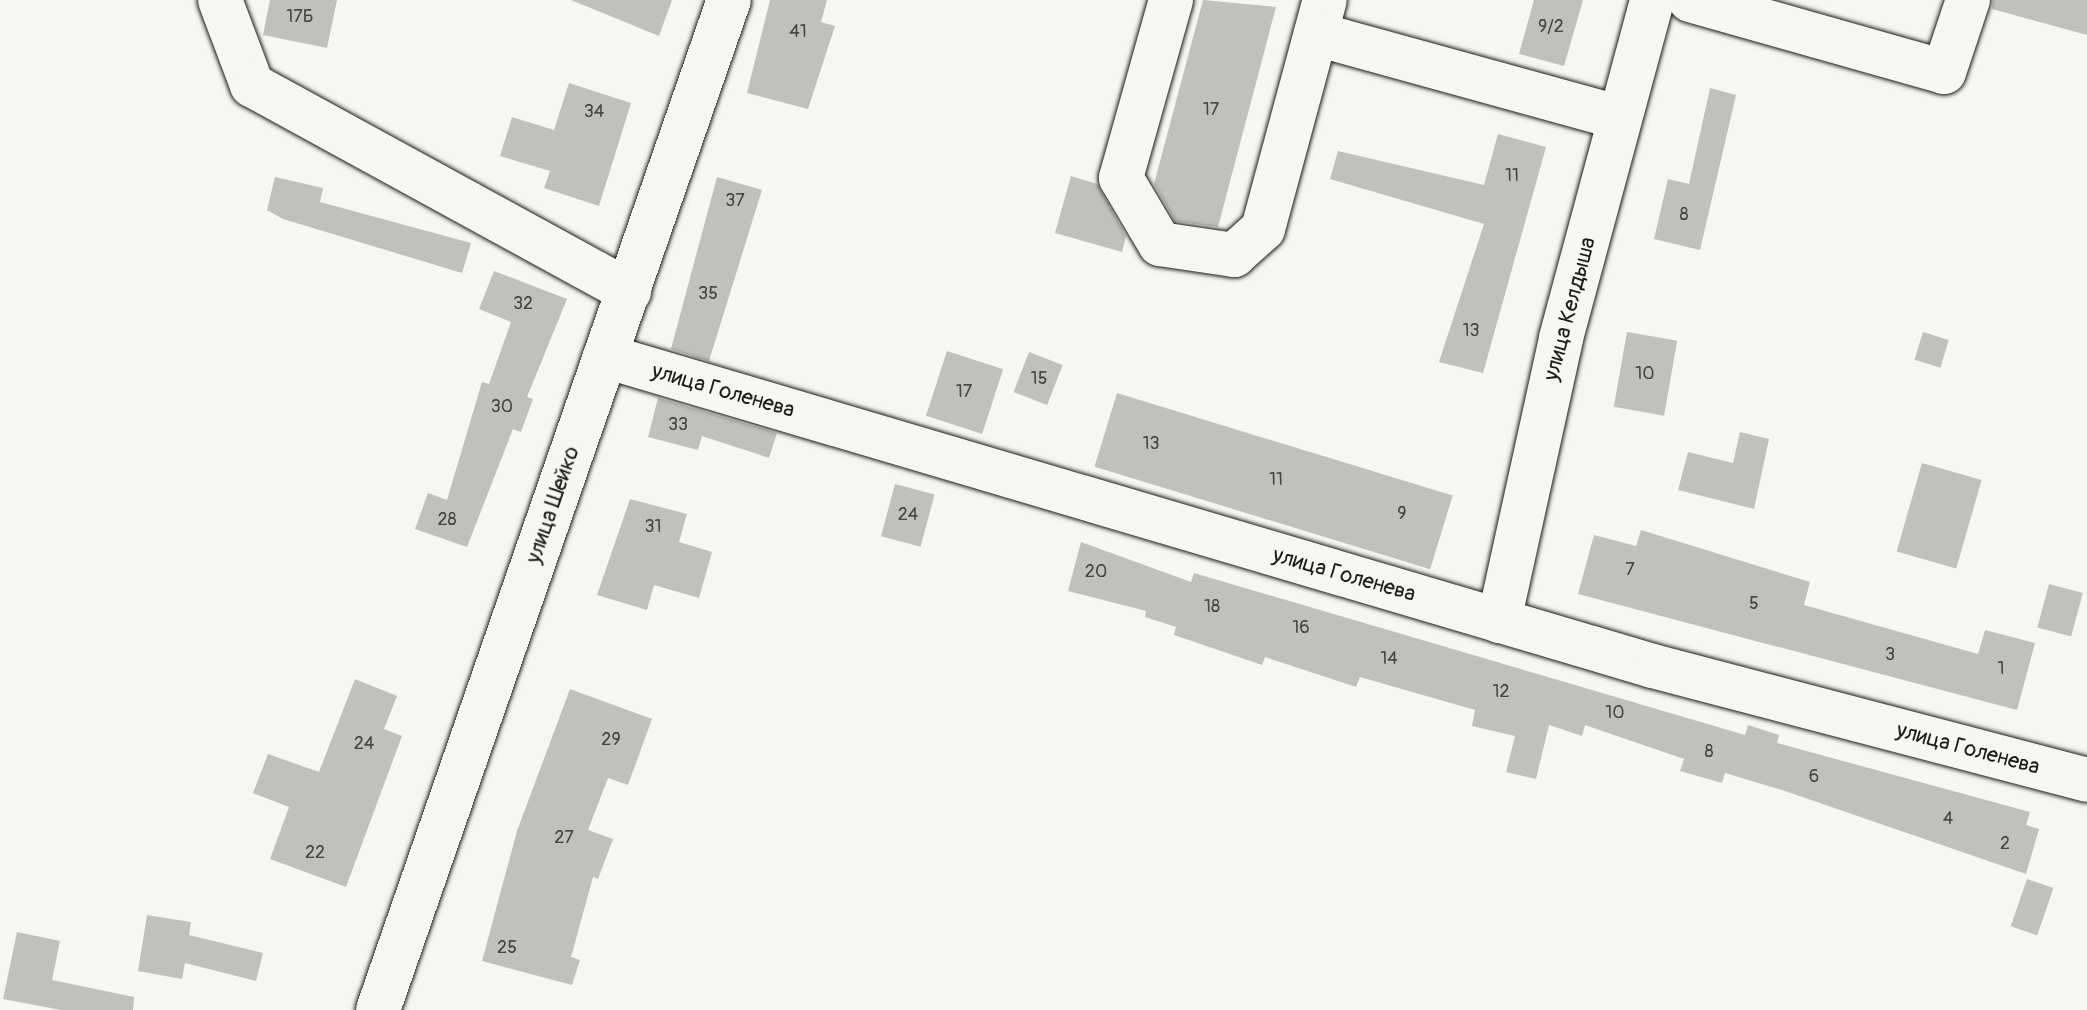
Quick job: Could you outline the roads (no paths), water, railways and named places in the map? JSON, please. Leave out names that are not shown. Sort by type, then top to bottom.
[{"type":"street","points":[[220,0],[252,85],[629,291]]},
{"type":"street","name":"улица Шейко","points":[[378,1010],[729,0]]},
{"type":"street","points":[[1171,0],[1121,178],[1160,244],[1196,254],[1234,255],[1263,229],[1314,11],[1620,118]]},
{"type":"street","name":"улица Келдыша","points":[[1499,621],[1561,338],[1652,0]]},
{"type":"street","points":[[1690,0],[1944,72],[1968,0]]},
{"type":"street","name":"улица Голенева","points":[[605,356],[1499,621],[2087,780]]}]
